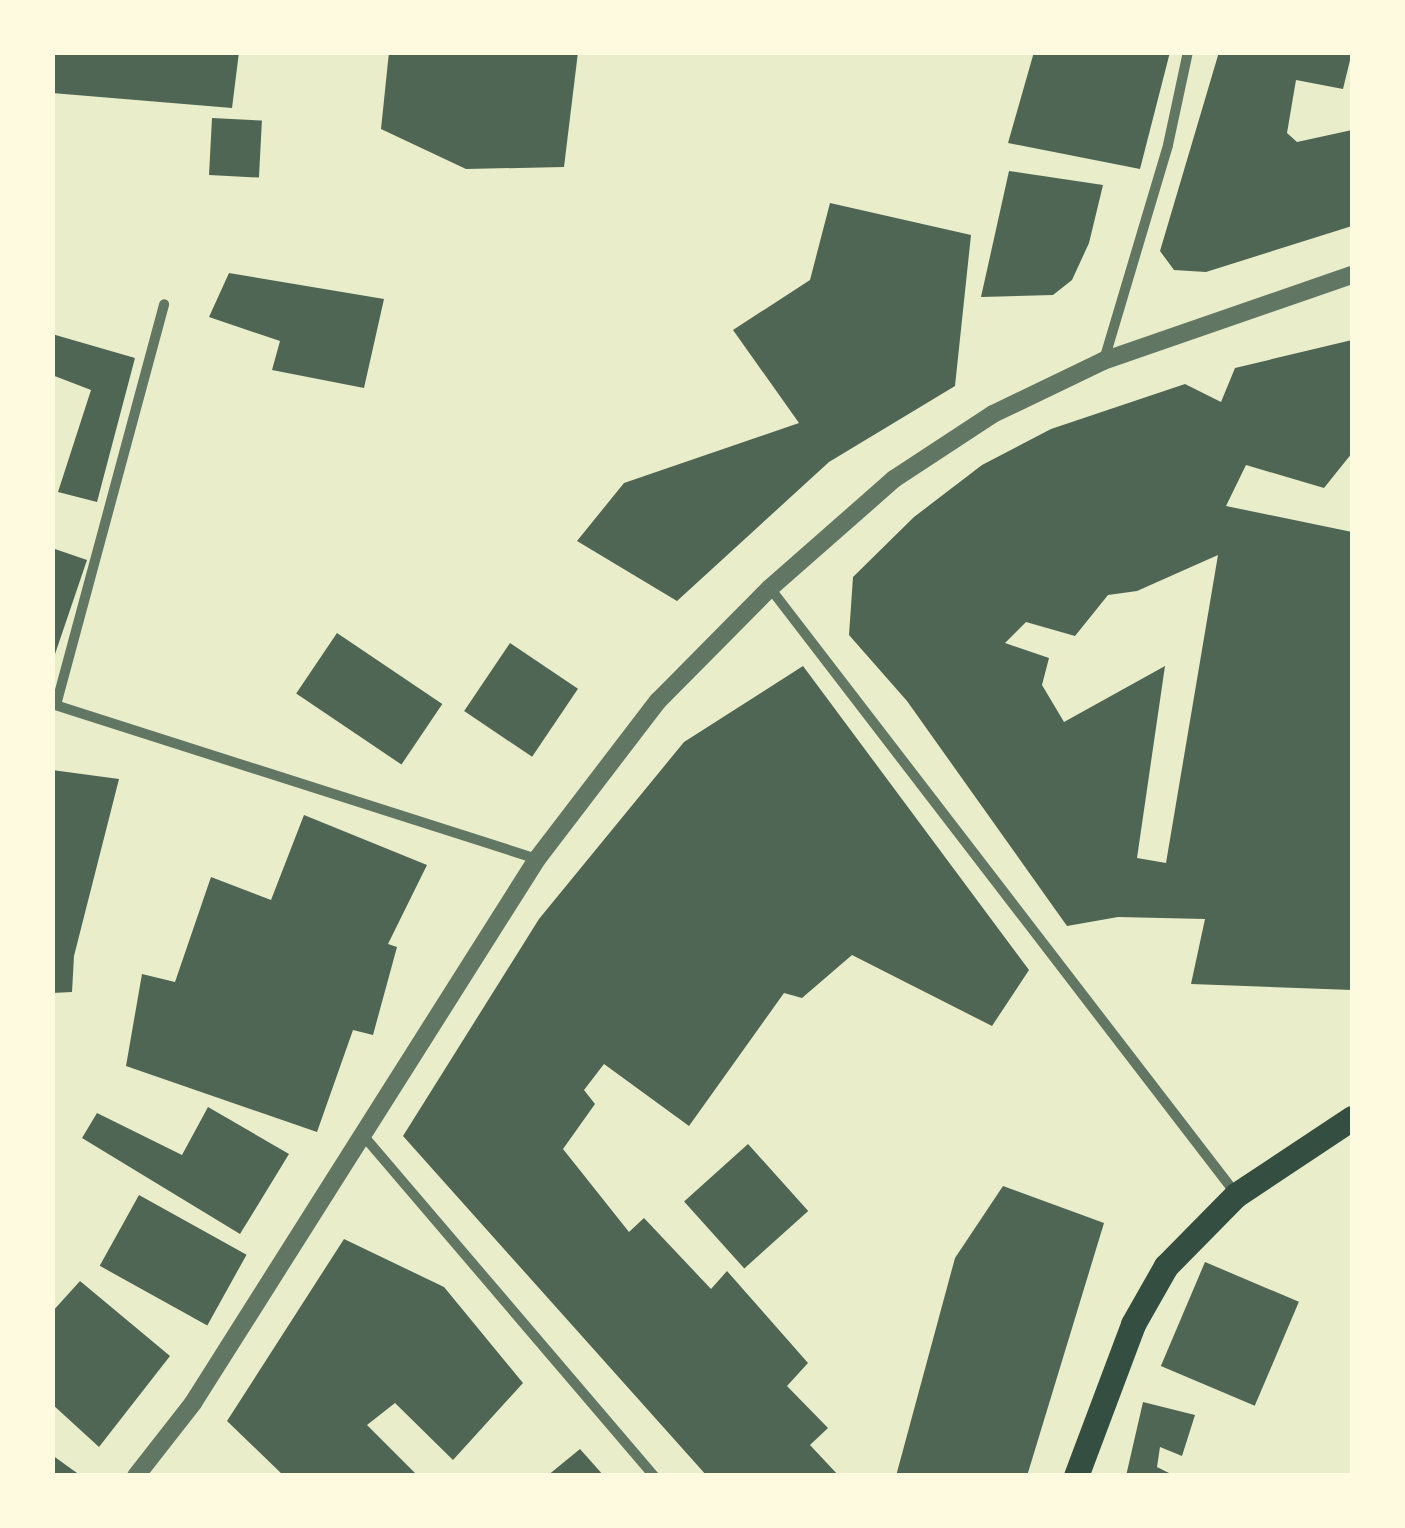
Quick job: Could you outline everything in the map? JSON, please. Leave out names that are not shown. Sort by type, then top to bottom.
[{"type":"main road","points":[[1076,1476],[1133,1324],[1158,1281],[1236,1195],[1352,1118]]},
{"type":"street","points":[[1104,361],[1168,146],[1188,52]]},
{"type":"street","points":[[136,1476],[193,1402],[537,859],[658,701],[770,588],[840,524],[934,452],[1020,400],[1104,361],[1352,274]]},
{"type":"street","points":[[164,304],[54,705],[537,859]]},
{"type":"street","points":[[770,588],[1236,1195]]},
{"type":"street","points":[[361,1133],[654,1476]]},
{"type":"building","points":[[52,52],[239,52],[232,108],[52,93]]},
{"type":"building","points":[[389,52],[578,52],[564,167],[466,169],[381,129]]},
{"type":"building","points":[[1034,52],[1170,52],[1140,169],[1008,143]]},
{"type":"building","points":[[1219,52],[1352,52],[1343,89],[1296,80],[1287,133],[1297,142],[1352,130],[1352,226],[1206,272],[1174,270],[1160,251]]},
{"type":"building","points":[[212,118],[262,121],[259,178],[209,175]]},
{"type":"building","points":[[1009,171],[1103,185],[1089,243],[1072,280],[1053,295],[981,297]]},
{"type":"building","points":[[830,203],[971,235],[955,386],[829,462],[677,601],[577,541],[624,483],[799,423],[733,330],[810,280]]},
{"type":"building","points":[[229,273],[384,299],[364,388],[272,370],[280,341],[209,317]]},
{"type":"building","points":[[52,334],[135,358],[97,502],[58,492],[91,390],[52,375]]},
{"type":"building","points":[[1352,340],[1352,453],[1324,488],[1246,465],[1226,506],[1352,532],[1352,990],[1191,984],[1205,919],[1118,917],[1067,926],[907,701],[849,635],[853,577],[914,517],[982,465],[1051,429],[1185,384],[1221,402],[1235,368]],"holes":[[[1218,555],[1166,863],[1137,858],[1165,666],[1064,722],[1042,685],[1049,658],[1005,643],[1026,622],[1075,636],[1108,595],[1137,591]]]},
{"type":"building","points":[[52,548],[87,560],[53,660],[52,660]]},
{"type":"building","points":[[337,633],[442,704],[401,765],[296,694]]},
{"type":"building","points":[[510,643],[578,689],[532,757],[464,711]]},
{"type":"building","points":[[803,666],[1029,970],[992,1026],[852,955],[802,998],[784,993],[689,1126],[604,1064],[584,1090],[595,1104],[563,1149],[629,1232],[644,1218],[711,1289],[727,1271],[808,1363],[787,1386],[828,1428],[810,1445],[839,1476],[707,1476],[403,1136],[539,919],[684,742]]},
{"type":"building","points":[[52,770],[119,779],[74,956],[72,992],[52,993]]},
{"type":"building","points":[[304,815],[427,865],[388,944],[397,947],[373,1035],[353,1030],[317,1132],[126,1066],[142,974],[175,982],[211,877],[271,900]]},
{"type":"building","points":[[208,1107],[289,1154],[240,1234],[82,1138],[97,1113],[182,1155]]},
{"type":"building","points":[[748,1144],[808,1211],[744,1268],[684,1202]]},
{"type":"building","points":[[1003,1186],[1104,1223],[1027,1476],[896,1476],[955,1258]]},
{"type":"building","points":[[139,1195],[247,1255],[207,1325],[100,1266]]},
{"type":"building","points":[[344,1239],[444,1287],[523,1383],[453,1460],[395,1403],[367,1425],[418,1476],[284,1476],[227,1421]]},
{"type":"building","points":[[1205,1262],[1299,1302],[1255,1406],[1161,1366]]},
{"type":"building","points":[[80,1281],[170,1356],[99,1447],[52,1404],[52,1312]]},
{"type":"building","points":[[1143,1402],[1195,1415],[1182,1456],[1160,1447],[1157,1467],[1175,1476],[1126,1476]]},
{"type":"building","points":[[580,1449],[604,1476],[547,1476]]},
{"type":"building","points":[[52,1455],[77,1473],[75,1476],[52,1476]]}]
